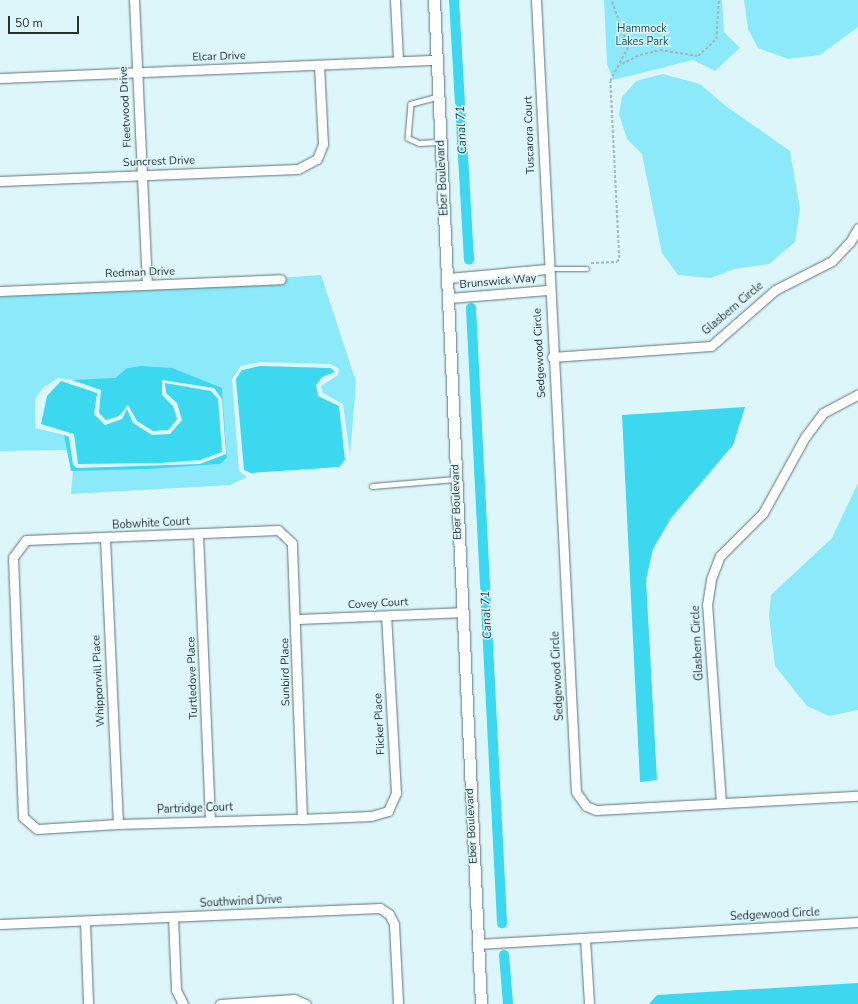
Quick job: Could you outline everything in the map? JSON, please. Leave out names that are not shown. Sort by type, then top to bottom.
[{"type":"street","name":"Fleetwood Drive","points":[[134,0],[136,72],[147,285]]},
{"type":"street","points":[[395,0],[398,60]]},
{"type":"street","name":"Eber Boulevard","points":[[434,0],[449,298],[461,612],[481,1004]]},
{"type":"street","name":"Tuscarora Court","points":[[536,0],[547,269]]},
{"type":"street","name":"Elcar Drive","points":[[0,78],[319,66],[398,60],[438,60]]},
{"type":"street","name":"Suncrest Drive","points":[[0,181],[142,174],[298,169],[317,159],[323,144],[319,66]]},
{"type":"street","name":"Glasbern Circle","points":[[552,357],[711,346],[775,290],[832,261],[850,242],[858,228]]},
{"type":"street","name":"Brunswick Way","points":[[448,278],[547,269]]},
{"type":"street","name":"Sedgewood Circle","points":[[547,269],[576,792],[586,806],[596,810],[858,796]]},
{"type":"street","name":"Redman Drive","points":[[0,291],[281,279]]},
{"type":"street","name":"Brunswick Way","points":[[449,298],[548,290]]},
{"type":"street","name":"Glasbern Circle","points":[[720,803],[707,606],[711,579],[720,556],[763,513],[805,437],[823,413],[858,394]]},
{"type":"street","name":"Bobwhite Court","points":[[23,817],[12,557],[26,540],[278,530]]},
{"type":"street","name":"Sunbird Place","points":[[278,530],[292,543],[297,619],[302,819]]},
{"type":"street","name":"Turtledove Place","points":[[198,534],[210,821]]},
{"type":"street","name":"Whipporwill Place","points":[[105,538],[118,824]]},
{"type":"street","name":"Covey Court","points":[[297,619],[461,612]]},
{"type":"street","name":"Flicker Place","points":[[372,816],[388,811],[395,800],[386,616]]},
{"type":"street","name":"Partridge Court","points":[[23,817],[36,829],[118,824],[372,816]]},
{"type":"street","name":"Southwind Drive","points":[[0,924],[372,908],[385,910],[394,924],[398,1004]]},
{"type":"street","points":[[173,917],[176,990],[183,1004]]},
{"type":"street","points":[[85,921],[88,1004]]},
{"type":"street","name":"Sedgewood Circle","points":[[477,944],[858,922]]},
{"type":"street","points":[[585,938],[589,1004]]},
{"type":"street","points":[[220,1004],[294,998],[306,1004]]},
{"type":"lane","points":[[440,96],[411,104],[408,138],[419,143],[442,142]]},
{"type":"lane","points":[[547,269],[587,269]]},
{"type":"lane","points":[[372,486],[456,478]]},
{"type":"path","points":[[589,263],[617,262],[619,258],[610,80],[620,66],[628,47],[611,0]]},
{"type":"path","points":[[620,66],[640,54],[660,50],[698,56],[716,39],[719,0]]},
{"type":"green space","name":"Hammock Lakes Park","points":[[604,0],[722,0],[724,32],[740,48],[715,71],[693,60],[613,80],[607,64]]},
{"type":"green space","points":[[744,0],[858,0],[858,27],[820,55],[788,59],[758,48],[748,29]]},
{"type":"green space","points":[[663,74],[700,84],[727,107],[790,151],[800,209],[795,242],[769,264],[734,269],[711,278],[678,275],[662,253],[642,154],[627,139],[619,114],[622,97],[636,81]]},
{"type":"green space","points":[[321,275],[356,382],[350,456],[343,404],[323,393],[321,386],[338,375],[339,369],[331,364],[260,362],[241,366],[232,379],[239,471],[247,477],[230,485],[71,494],[73,471],[220,464],[227,458],[222,388],[140,366],[127,368],[115,378],[81,381],[58,378],[43,388],[35,399],[35,428],[64,435],[68,450],[0,451],[0,297]]},
{"type":"green space","points":[[858,483],[858,710],[829,716],[807,706],[775,666],[769,616],[771,595],[832,538]]},
{"type":"shaded area","points":[[140,366],[172,368],[222,388],[227,458],[220,464],[148,469],[71,471],[64,435],[69,437],[73,465],[77,468],[200,464],[226,454],[222,399],[214,388],[162,380],[162,395],[173,406],[177,419],[168,430],[153,431],[137,421],[128,405],[119,416],[106,420],[99,413],[101,390],[72,380],[115,378],[127,368]]},
{"type":"shaded area","points":[[260,366],[331,368],[335,372],[322,377],[316,385],[318,396],[339,406],[345,460],[339,467],[251,473],[244,470],[236,379],[242,370]]},
{"type":"shaded area","points":[[61,381],[97,393],[94,414],[105,425],[122,419],[127,409],[133,423],[152,435],[170,434],[182,420],[177,403],[166,393],[165,383],[211,391],[218,399],[222,452],[200,460],[160,463],[78,464],[74,434],[41,424],[47,396]]},
{"type":"shaded area","points":[[745,407],[733,445],[671,518],[653,549],[646,580],[657,780],[640,782],[622,415]]},
{"type":"shaded area","points":[[858,983],[858,1004],[649,1004],[657,995]]},
{"type":"waterway","name":"Canal 71","points":[[454,0],[469,260]]},
{"type":"waterway","name":"Canal 71","points":[[471,308],[502,923]]},
{"type":"waterway","name":"Canal 71","points":[[504,955],[508,1004]]}]
